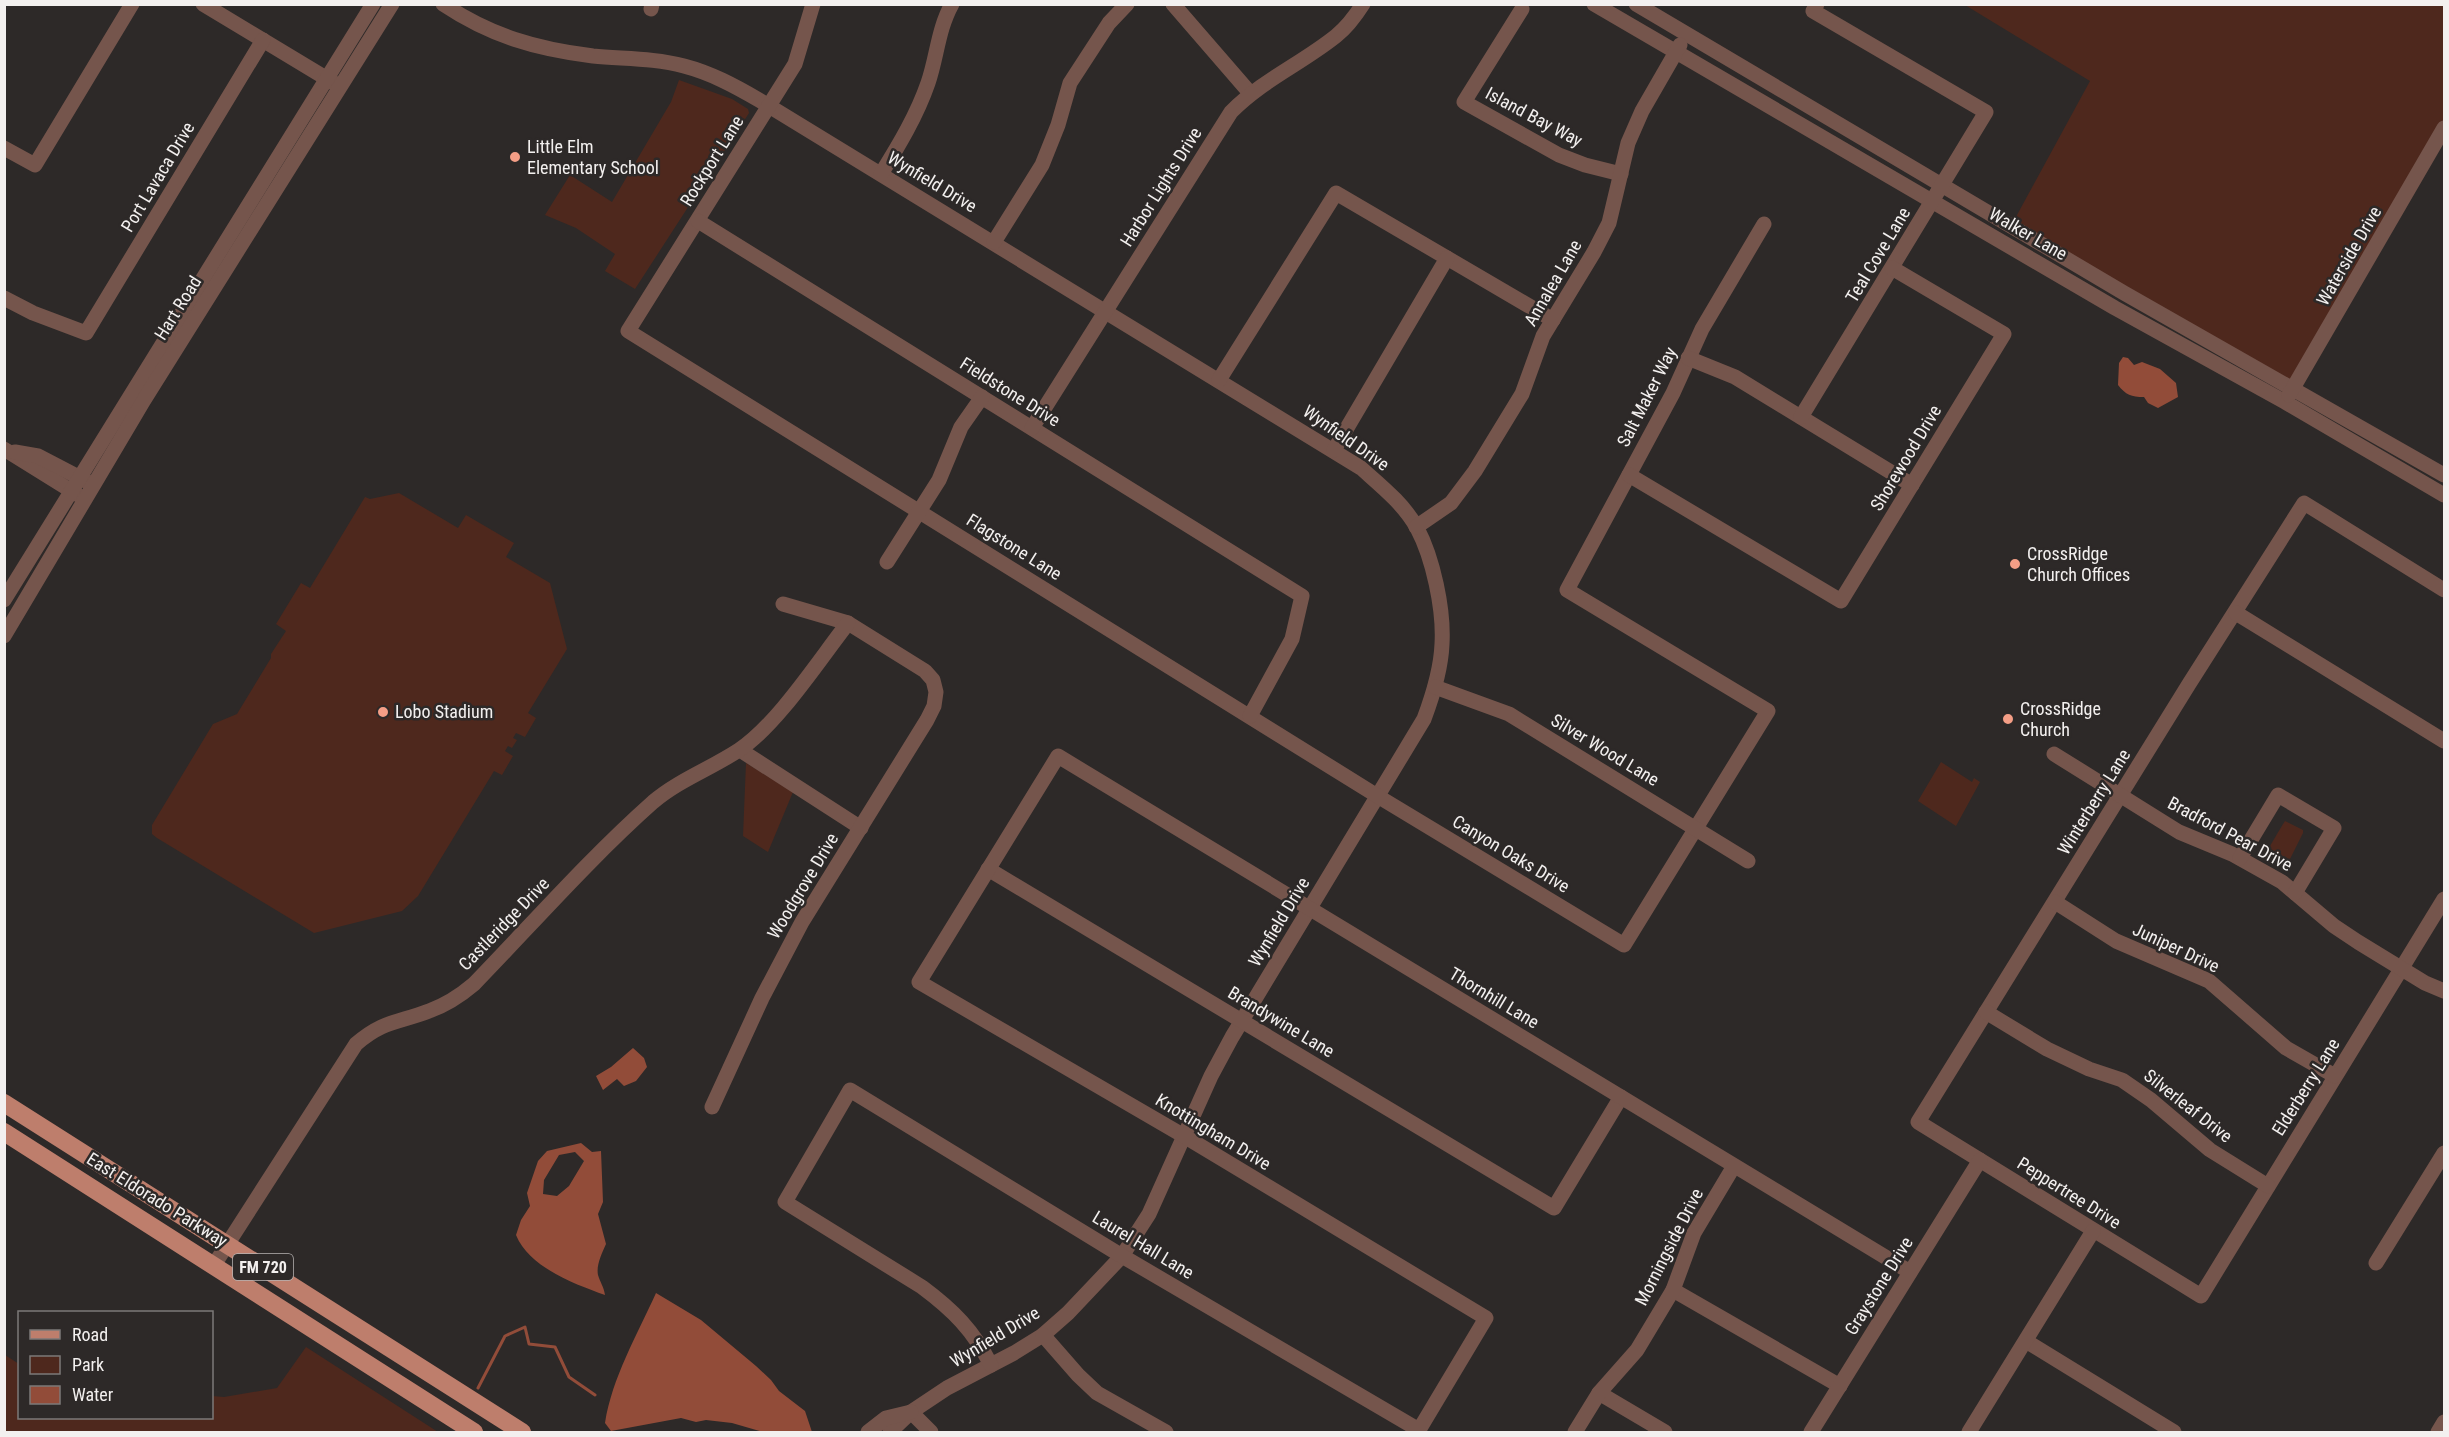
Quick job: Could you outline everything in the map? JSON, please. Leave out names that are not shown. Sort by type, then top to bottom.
[{"type":"main road","name":"East Eldorado Parkway","points":[[4,1103],[522,1432]]},
{"type":"main road","name":"East Eldorado Parkway","points":[[4,1132],[474,1432]]},
{"type":"street","points":[[4,148],[35,165],[132,4]]},
{"type":"street","points":[[203,4],[334,83]]},
{"type":"street","name":"Hart Road","points":[[334,83],[373,4]]},
{"type":"street","name":"Hart Road","points":[[4,600],[79,477],[212,278],[334,83],[392,4]]},
{"type":"street","name":"Wynfield Drive","points":[[443,4],[463,18],[506,38],[550,49],[594,56],[649,59],[686,66],[728,82],[994,242],[1361,468],[1388,492],[1416,527],[1429,558],[1439,599],[1443,644],[1436,687],[1424,719],[1210,1076],[1149,1214],[1122,1256],[1068,1313],[1042,1335],[947,1388],[911,1412],[890,1432]]},
{"type":"street","name":"Rockport Lane","points":[[628,331],[795,64],[813,4]]},
{"type":"street","points":[[881,174],[905,135],[928,84],[943,20],[952,4]]},
{"type":"street","points":[[994,242],[1042,165],[1058,125],[1070,83],[1109,23],[1127,4]]},
{"type":"street","points":[[1173,4],[1250,93]]},
{"type":"street","name":"Harbor Lights Drive","points":[[1032,428],[1231,112],[1250,93],[1337,36],[1363,4]]},
{"type":"street","name":"Walker Lane","points":[[1594,4],[1682,43],[1741,73],[1765,81],[2115,308],[2445,475]]},
{"type":"street","name":"Walker Lane","points":[[1636,4],[1682,43],[1853,155],[1991,219],[2011,226],[2289,395],[2445,495]]},
{"type":"street","name":"Teal Cove Lane","points":[[1801,417],[1939,193],[1986,112],[1815,8]]},
{"type":"street","name":"Island Bay Way","points":[[1522,9],[1464,102],[1559,155],[1585,165],[1621,174]]},
{"type":"street","name":"Port Lavaca Drive","points":[[4,298],[86,333],[263,40]]},
{"type":"street","name":"Annalea Lane","points":[[1416,527],[1451,503],[1475,471],[1522,394],[1543,336],[1609,223],[1628,143],[1642,111],[1682,43]]},
{"type":"street","name":"Waterside Drive","points":[[2289,395],[2445,128]]},
{"type":"street","points":[[1220,380],[1336,193],[1553,320]]},
{"type":"street","name":"Fieldstone Drive","points":[[698,220],[1302,596],[1292,639],[1250,716]]},
{"type":"street","name":"Salt Maker Way","points":[[1696,828],[1768,711],[1567,590],[1673,393],[1702,329],[1764,224]]},
{"type":"street","points":[[1334,450],[1447,258]]},
{"type":"street","name":"Shorewood Drive","points":[[1629,475],[1841,601],[2004,334],[1892,268]]},
{"type":"street","name":"Hart Road","points":[[4,636],[144,400],[212,278]]},
{"type":"street","points":[[2115,308],[2124,293]]},
{"type":"street","name":"Flagstone Lane","points":[[628,331],[1379,796]]},
{"type":"street","points":[[1688,358],[1735,377],[1912,485]]},
{"type":"street","points":[[887,562],[939,480],[961,427],[982,397]]},
{"type":"street","points":[[6,453],[38,456],[93,486]]},
{"type":"street","points":[[6,453],[85,500]]},
{"type":"street","name":"Winterberry Lane","points":[[1918,1122],[2189,684],[2304,503],[2445,590]]},
{"type":"street","points":[[783,604],[848,623]]},
{"type":"street","points":[[2236,613],[2445,741]]},
{"type":"street","name":"Woodgrove Drive","points":[[712,1107],[777,968],[802,922],[934,706],[936,692],[933,680],[925,671],[848,623]]},
{"type":"street","name":"Castleridge Drive","points":[[214,1265],[356,1044],[382,1025],[430,1011],[461,995],[627,826],[656,800],[682,780],[740,750],[775,716],[848,623]]},
{"type":"street","name":"Silver Wood Lane","points":[[1436,687],[1509,714],[1748,861]]},
{"type":"street","points":[[740,750],[861,828]]},
{"type":"street","name":"Bradford Pear Drive","points":[[2054,754],[2179,832],[2240,858],[2282,882],[2334,926],[2401,969],[2445,991]]},
{"type":"street","name":"Thornhill Lane","points":[[988,869],[1058,756],[1910,1272]]},
{"type":"street","points":[[2240,858],[2278,795],[2334,828],[2295,893]]},
{"type":"street","name":"Canyon Oaks Drive","points":[[1379,796],[1624,945],[1696,828]]},
{"type":"street","name":"Knottingham Drive","points":[[988,869],[919,982],[1184,1136],[1486,1318],[1419,1430]]},
{"type":"street","name":"Brandywine Lane","points":[[988,869],[1554,1208],[1621,1097]]},
{"type":"street","name":"Elderberry Lane","points":[[2200,1296],[2445,899]]},
{"type":"street","name":"Juniper Drive","points":[[2055,902],[2116,941],[2209,981],[2286,1048],[2336,1076]]},
{"type":"street","name":"Silverleaf Drive","points":[[1986,1012],[2048,1049],[2089,1069],[2122,1080],[2151,1100],[2210,1150],[2268,1186]]},
{"type":"street","name":"Laurel Hall Lane","points":[[991,1365],[978,1341],[965,1324],[941,1301],[785,1202],[850,1090],[1122,1256],[1419,1430]]},
{"type":"street","name":"Peppertree Drive","points":[[1918,1122],[2200,1296]]},
{"type":"street","points":[[2376,1263],[2445,1154]]},
{"type":"street","name":"Graystone Drive","points":[[1811,1432],[1980,1160]]},
{"type":"street","name":"Morningside Drive","points":[[1575,1432],[1599,1393],[1637,1350],[1673,1290],[1694,1233],[1734,1166]]},
{"type":"street","points":[[1969,1432],[2093,1231]]},
{"type":"street","points":[[1673,1290],[1840,1386]]},
{"type":"street","points":[[1042,1335],[1078,1376],[1097,1393],[1166,1432]]},
{"type":"street","points":[[2026,1341],[2174,1432]]},
{"type":"street","points":[[1599,1393],[1665,1432]]},
{"type":"street","points":[[911,1412],[930,1432]]},
{"type":"street","name":"Wynfield Drive","points":[[868,1432],[886,1418],[911,1412]]},
{"type":"street","points":[[2438,1432],[2445,1422]]},
{"type":"green space","points":[[1965,5],[2444,5],[2444,124],[2294,388],[2011,226],[2090,81]]},
{"type":"green space","points":[[679,80],[732,99],[748,109],[749,113],[635,289],[605,271],[615,254],[576,228],[545,215],[570,175],[612,202],[671,102]]},
{"type":"green space","name":"Lobo Stadium","points":[[399,493],[458,528],[466,515],[514,543],[506,557],[550,583],[567,649],[528,713],[536,718],[525,737],[516,733],[513,738],[517,740],[512,748],[508,746],[505,751],[513,756],[502,775],[494,771],[418,896],[402,911],[314,933],[157,838],[152,834],[152,825],[213,724],[237,714],[286,631],[276,624],[301,583],[310,588],[365,497],[370,499]]},
{"type":"green space","points":[[1941,762],[1972,782],[1974,778],[1980,782],[1956,826],[1918,801]]},
{"type":"green space","points":[[746,763],[793,792],[768,852],[743,836]]},
{"type":"green space","points":[[2285,821],[2303,830],[2287,865],[2266,853]]},
{"type":"green space","points":[[306,1347],[438,1432],[5,1432],[5,1355],[18,1363],[18,1419],[213,1419],[213,1396],[224,1397],[277,1388]]},
{"type":"water","points":[[2123,357],[2128,358],[2134,365],[2142,362],[2160,369],[2176,383],[2178,397],[2158,408],[2148,403],[2144,397],[2126,393],[2118,385],[2119,363]]},
{"type":"water","points":[[633,1048],[644,1058],[647,1067],[636,1081],[624,1086],[617,1079],[603,1090],[596,1076],[611,1067]]},
{"type":"water","points":[[581,1143],[592,1152],[601,1151],[603,1202],[598,1214],[606,1244],[600,1259],[598,1275],[605,1295],[567,1280],[542,1265],[522,1246],[516,1235],[521,1220],[530,1206],[527,1193],[538,1161],[547,1151]],"holes":[[[575,1152],[584,1161],[569,1186],[557,1196],[543,1194],[544,1180],[559,1155]]]},
{"type":"water","points":[[656,1293],[701,1320],[756,1366],[779,1391],[805,1411],[812,1432],[763,1432],[732,1423],[706,1420],[696,1422],[681,1418],[611,1431],[605,1423],[613,1390]]},
{"type":"waterway","points":[[478,1388],[505,1336],[525,1327],[529,1344],[555,1347],[569,1377],[595,1395]]},
{"type":"place","name":"Little Elm Elementary School","points":[[515,157]]},
{"type":"place","name":"CrossRidge Church Offices","points":[[2015,564]]},
{"type":"place","name":"Lobo Stadium","points":[[383,712]]},
{"type":"place","name":"CrossRidge Church","points":[[2008,719]]}]
